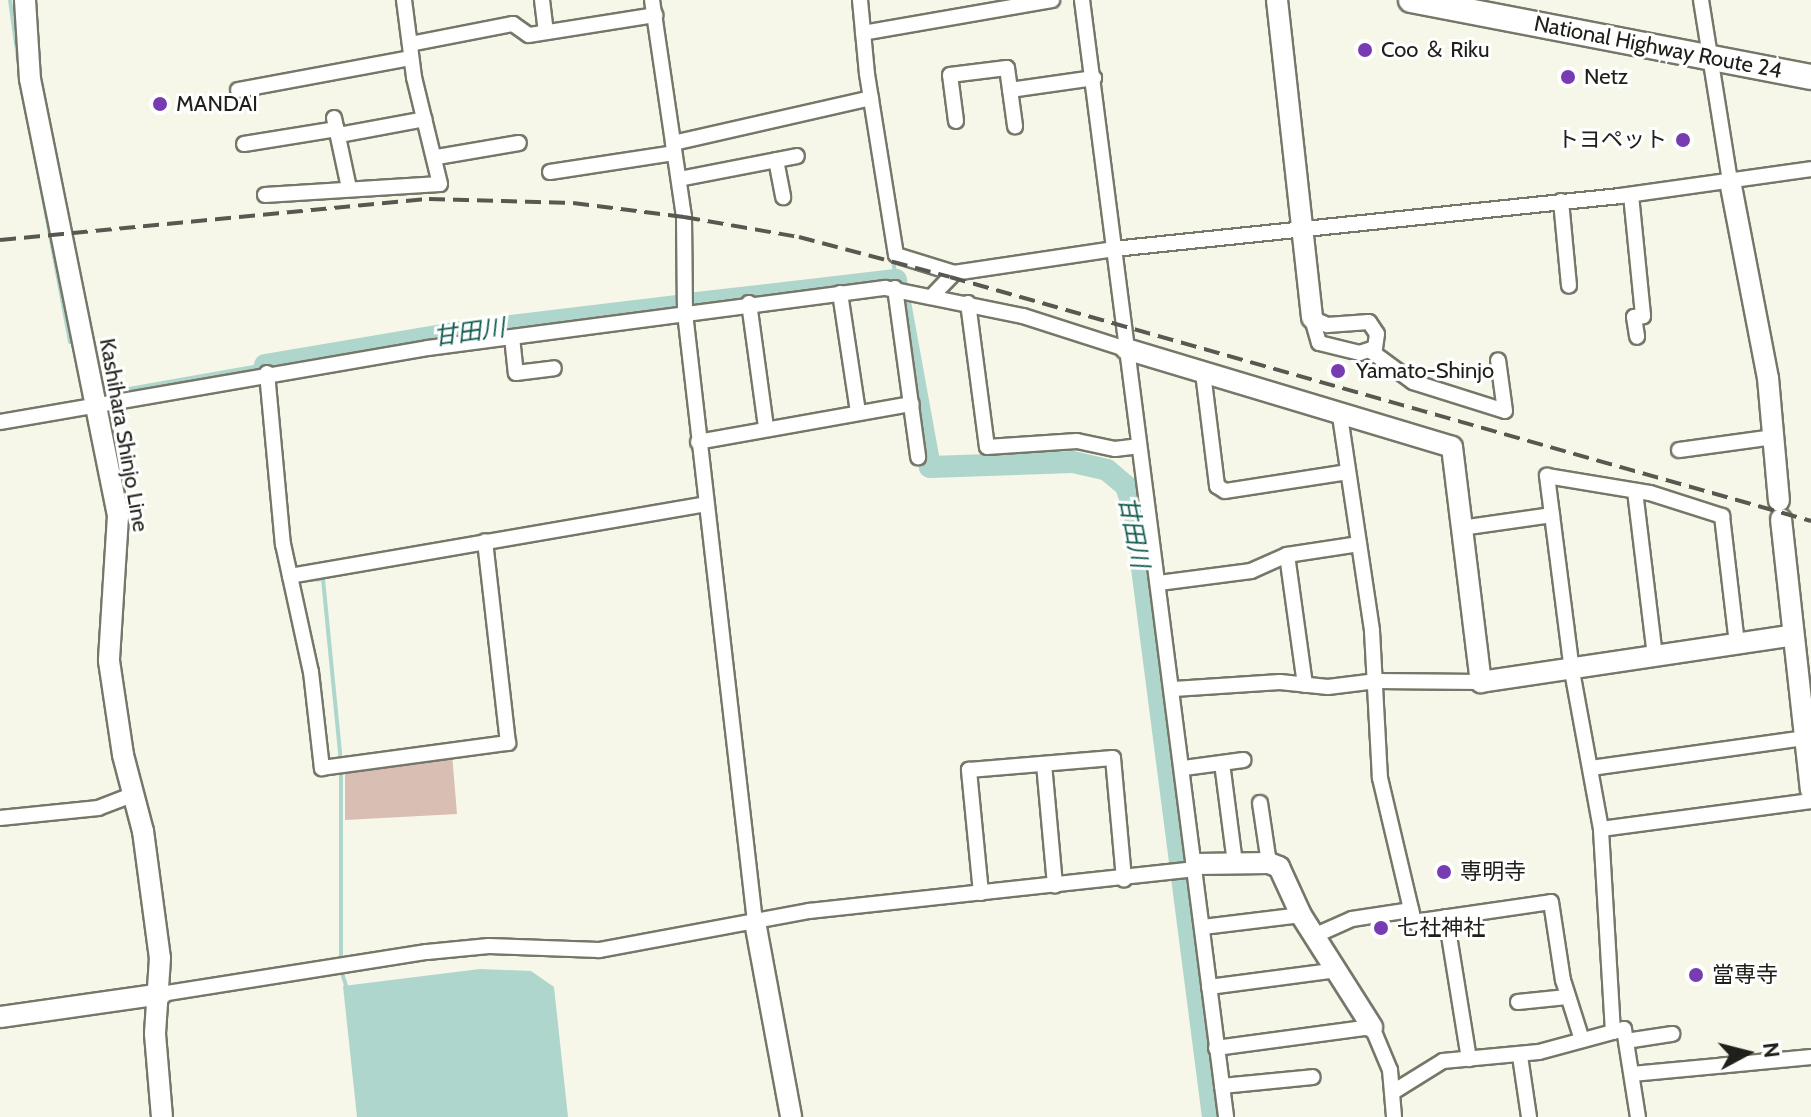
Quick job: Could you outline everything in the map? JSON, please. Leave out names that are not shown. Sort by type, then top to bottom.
[{"type":"highway","name":"National Highway Route 24","points":[[1411,0],[1468,6],[1811,77]]},
{"type":"street","name":"Kashihara Shinjo Line","points":[[25,0],[30,79],[118,516],[119,557],[107,636],[132,795],[145,845],[161,994],[155,1034],[162,1117]]},
{"type":"street","points":[[265,195],[440,184],[437,157],[410,51],[404,0]]},
{"type":"street","points":[[542,0],[546,32]]},
{"type":"street","points":[[860,0],[866,99],[896,255],[954,273],[1114,249],[1631,195],[1811,169]]},
{"type":"street","points":[[863,33],[1052,0]]},
{"type":"street","points":[[1082,0],[1138,446],[1174,689],[1226,1117]]},
{"type":"street","points":[[1277,0],[1312,318],[1319,343],[1372,352],[1413,382],[1505,411],[1498,360]]},
{"type":"street","points":[[1701,0],[1730,181],[1768,378],[1790,636],[1811,790]]},
{"type":"street","points":[[238,90],[513,24],[529,35],[653,8],[679,179],[685,313],[698,442],[755,922],[791,1117]]},
{"type":"street","points":[[956,121],[950,75],[1007,68],[1015,126]]},
{"type":"street","points":[[1010,90],[1094,78]]},
{"type":"street","points":[[550,172],[673,148],[866,99]]},
{"type":"street","points":[[244,144],[337,127],[425,119]]},
{"type":"street","points":[[337,127],[349,188]]},
{"type":"street","points":[[437,157],[519,143]]},
{"type":"street","points":[[679,179],[797,156]]},
{"type":"street","points":[[776,160],[783,197]]},
{"type":"street","points":[[1631,195],[1643,316],[1634,317],[1637,337]]},
{"type":"street","points":[[1561,201],[1569,286]]},
{"type":"street","points":[[934,294],[954,273]]},
{"type":"street","points":[[0,422],[267,373],[749,303],[902,289],[934,294],[1452,447],[1481,682]]},
{"type":"street","points":[[902,289],[918,457]]},
{"type":"street","points":[[840,293],[858,412]]},
{"type":"street","points":[[749,303],[766,427]]},
{"type":"street","points":[[968,303],[987,447],[1077,441],[1115,449],[1138,446]]},
{"type":"street","points":[[1312,318],[1327,325],[1369,322],[1377,334],[1372,352]]},
{"type":"street","points":[[512,337],[516,373],[554,368]]},
{"type":"street","points":[[267,373],[322,768],[508,743],[485,541]]},
{"type":"street","points":[[1203,373],[1217,486],[1225,491],[1348,472]]},
{"type":"street","points":[[698,442],[766,427],[912,404]]},
{"type":"street","points":[[1340,416],[1377,681],[1380,778],[1414,922],[1551,902],[1567,997],[1582,1040]]},
{"type":"street","points":[[1679,450],[1774,437]]},
{"type":"street","points":[[1613,1032],[1601,829],[1572,671],[1547,476],[1635,491],[1722,516],[1737,644]]},
{"type":"street","points":[[1635,491],[1655,656]]},
{"type":"street","points":[[297,575],[705,504]]},
{"type":"street","points":[[1461,528],[1552,515]]},
{"type":"street","points":[[1159,583],[1251,571],[1287,555],[1359,544]]},
{"type":"street","points":[[1287,555],[1305,685]]},
{"type":"street","points":[[1174,689],[1377,681],[1481,682],[1572,671],[1790,636]]},
{"type":"street","points":[[1591,768],[1804,738]]},
{"type":"street","points":[[981,893],[969,770],[1113,758],[1124,880]]},
{"type":"street","points":[[1184,768],[1243,760]]},
{"type":"street","points":[[1222,763],[1235,863]]},
{"type":"street","points":[[1044,764],[1055,886]]},
{"type":"street","points":[[0,818],[98,808],[132,795]]},
{"type":"street","points":[[1601,829],[1811,801]]},
{"type":"street","points":[[1260,803],[1269,863]]},
{"type":"street","points":[[0,1017],[342,964],[489,946],[599,950],[755,922],[981,893],[1124,880],[1194,867],[1269,863],[1279,867],[1301,915],[1339,970],[1372,1027],[1393,1092],[1394,1117]]},
{"type":"street","points":[[1316,935],[1352,919],[1411,910]]},
{"type":"street","points":[[1203,927],[1301,915]]},
{"type":"street","points":[[1446,917],[1469,1059]]},
{"type":"street","points":[[1209,987],[1339,970]]},
{"type":"street","points":[[1518,1002],[1567,997]]},
{"type":"street","points":[[1216,1048],[1372,1027]]},
{"type":"street","points":[[1393,1092],[1435,1065],[1520,1056],[1624,1029],[1638,1117]]},
{"type":"street","points":[[1626,1041],[1672,1034]]},
{"type":"street","points":[[1520,1056],[1529,1117]]},
{"type":"street","points":[[1632,1074],[1811,1057]]},
{"type":"street","points":[[1222,1086],[1313,1077]]},
{"type":"shaded area","points":[[452,754],[457,814],[345,820],[345,768]]},
{"type":"water","points":[[480,969],[531,971],[554,987],[568,1117],[357,1117],[343,986]]},
{"type":"waterway","points":[[10,0],[20,73]]},
{"type":"waterway","points":[[39,176],[70,342]]},
{"type":"waterway","points":[[893,259],[896,280]]},
{"type":"waterway","name":"甘田川","points":[[697,303],[896,280],[930,467],[1073,462],[1107,470],[1126,486],[1135,514],[1213,1117]]},
{"type":"waterway","name":"甘田川","points":[[265,365],[461,332],[675,306]]},
{"type":"waterway","points":[[101,383],[112,392],[265,365]]},
{"type":"waterway","points":[[291,549],[297,572]]},
{"type":"waterway","points":[[300,580],[323,579],[341,761]]},
{"type":"waterway","points":[[341,770],[341,961]]},
{"type":"waterway","points":[[341,970],[347,988]]},
{"type":"railway","points":[[0,240],[429,199],[573,203],[684,217],[799,237],[950,277],[1811,521]]},
{"type":"place","name":"Coo ＆ Riku","points":[[1365,50]]},
{"type":"place","name":"Netz","points":[[1568,77]]},
{"type":"place","name":"MANDAI","points":[[160,104]]},
{"type":"place","name":"トヨペット","points":[[1683,140]]},
{"type":"place","name":"Yamato-Shinjo","points":[[1338,371]]},
{"type":"place","name":"専明寺","points":[[1444,872]]},
{"type":"place","name":"七社神社","points":[[1381,928]]},
{"type":"place","name":"當専寺","points":[[1696,975]]}]
